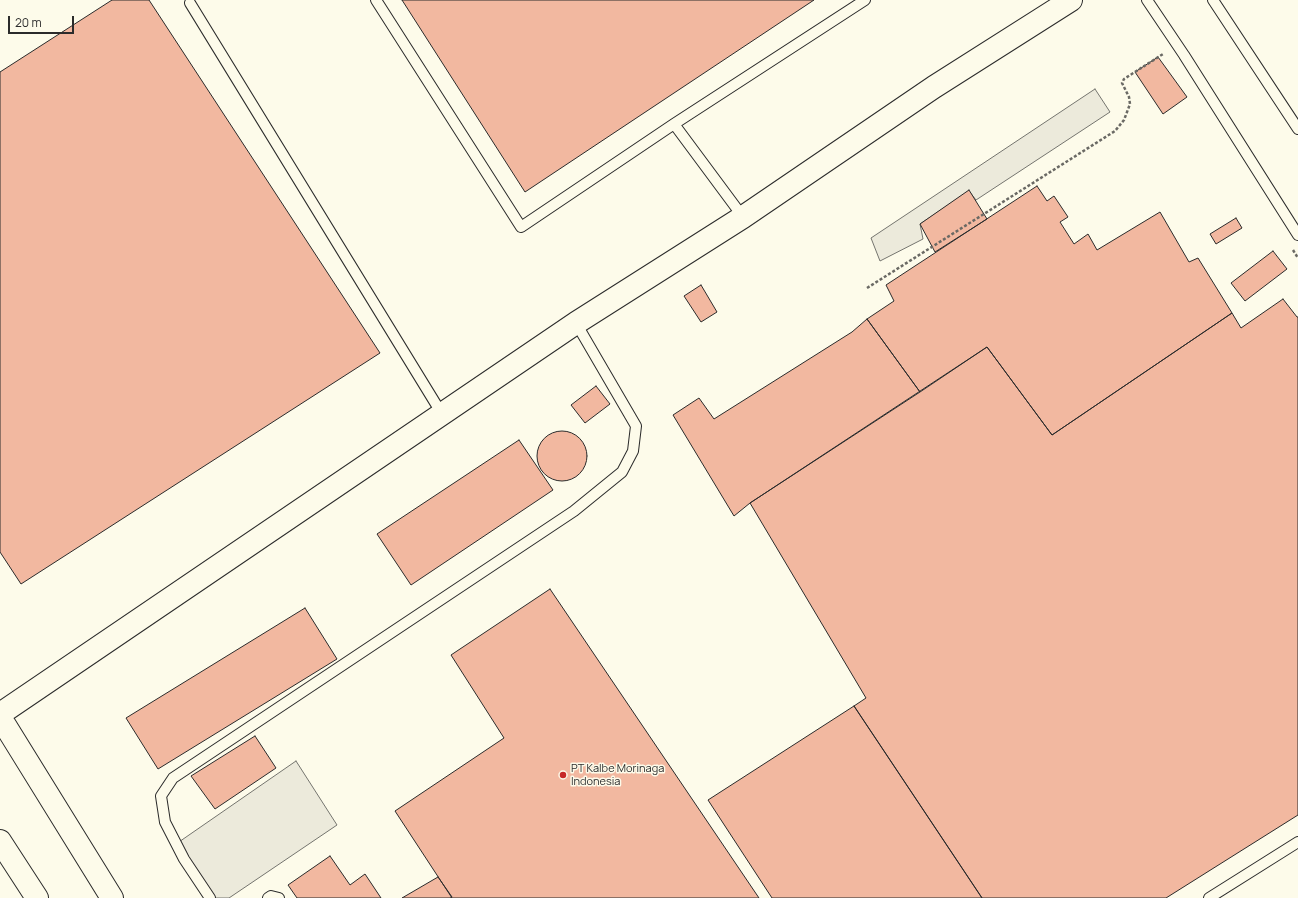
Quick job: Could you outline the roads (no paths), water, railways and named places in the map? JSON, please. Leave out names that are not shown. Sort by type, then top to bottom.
[{"type":"street","points":[[0,714],[576,323],[743,217],[934,87],[1071,0]]},
{"type":"street","points":[[0,717],[112,898]]},
{"type":"street","points":[[0,841],[37,898]]},
{"type":"lane","points":[[376,0],[521,227],[674,124],[865,0]]},
{"type":"lane","points":[[1147,0],[1184,55],[1298,235]]},
{"type":"lane","points":[[1213,0],[1298,129]]},
{"type":"lane","points":[[190,3],[442,414]]},
{"type":"lane","points":[[674,124],[743,217]]},
{"type":"lane","points":[[210,898],[184,859],[165,822],[162,796],[173,778],[574,511],[622,472],[633,451],[636,426],[576,323]]},
{"type":"lane","points":[[1210,898],[1298,842]]},
{"type":"lane","points":[[268,898],[271,896],[278,898]]},
{"type":"place","name":"PT Kalbe Morinaga Indonesia","points":[[563,775]]}]
